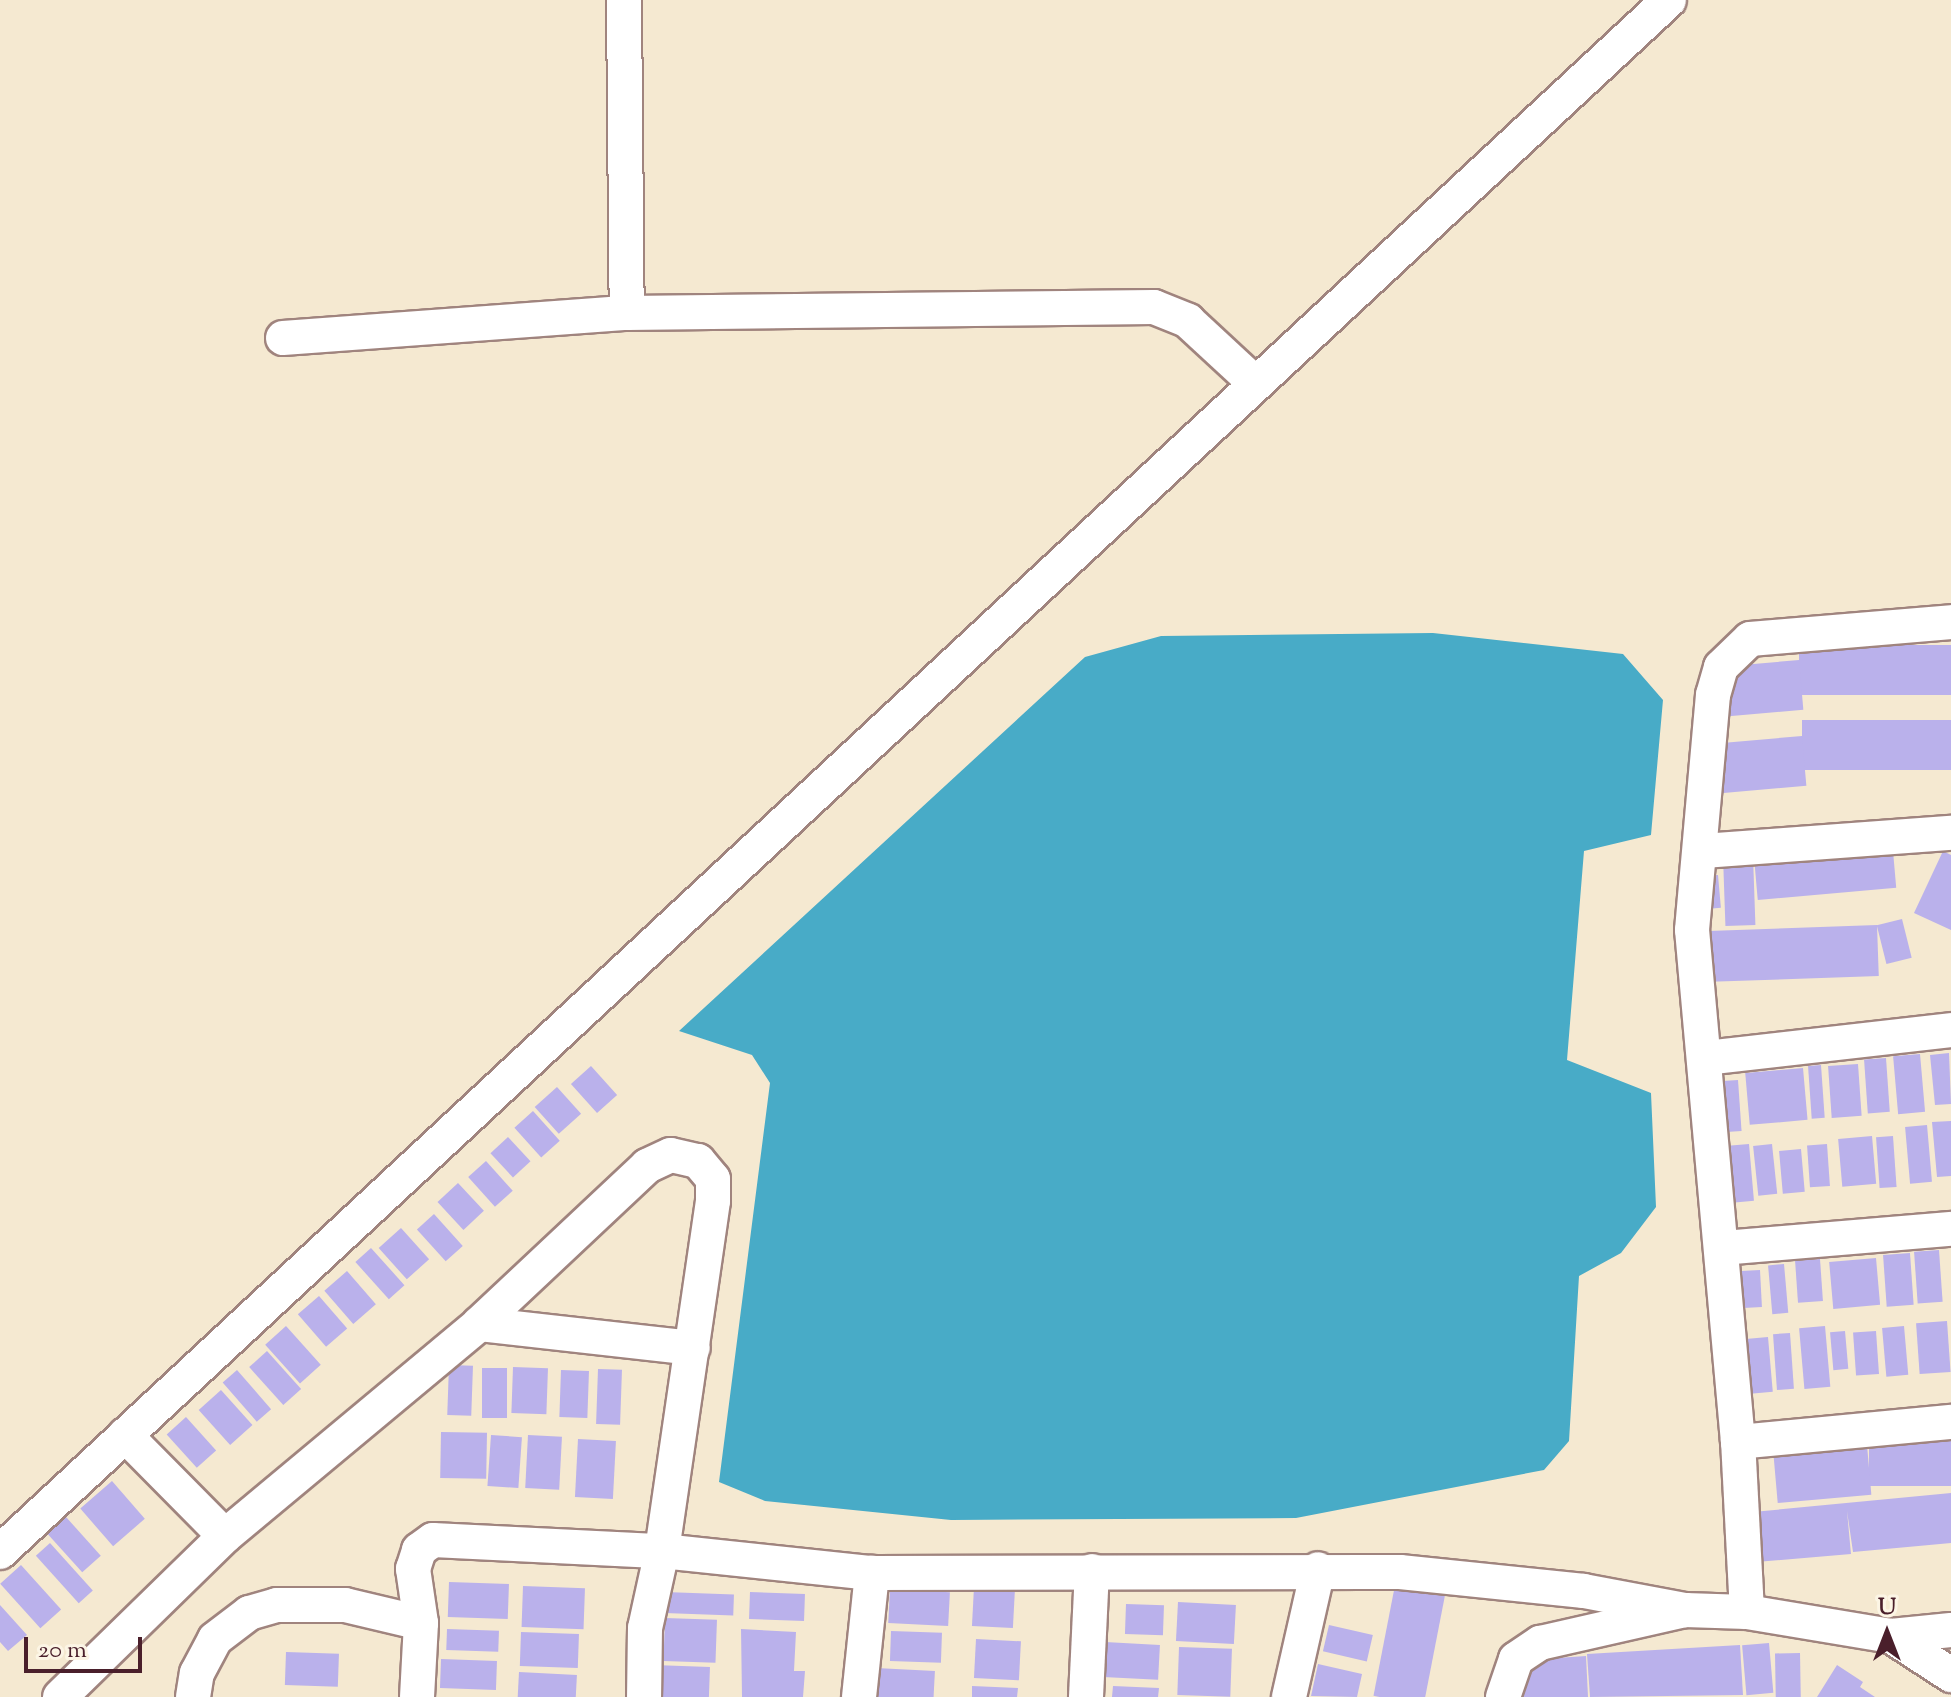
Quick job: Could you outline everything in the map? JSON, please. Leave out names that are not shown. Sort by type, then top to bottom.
[{"type":"street","points":[[624,0],[627,313]]},
{"type":"street","points":[[0,1552],[1669,0]]},
{"type":"street","points":[[283,338],[627,313],[1154,307],[1188,321],[1255,383]]},
{"type":"street","points":[[1747,1612],[1723,1248],[1692,930],[1694,873],[1703,851],[1713,695],[1721,667],[1736,650],[1769,635],[1951,622]]},
{"type":"street","points":[[1703,851],[1951,833]]},
{"type":"street","points":[[1706,1058],[1951,1030]]},
{"type":"street","points":[[60,1697],[225,1536],[479,1324],[633,1178],[658,1159],[687,1155],[713,1179],[693,1348],[662,1551],[645,1628],[644,1697]]},
{"type":"street","points":[[1723,1248],[1951,1229]]},
{"type":"street","points":[[479,1324],[693,1348]]},
{"type":"street","points":[[1738,1442],[1951,1422]]},
{"type":"street","points":[[125,1435],[225,1536]]},
{"type":"street","points":[[417,1697],[421,1623],[413,1569],[419,1550],[433,1540],[662,1551],[872,1573],[1318,1569],[1499,1580],[1685,1610],[1747,1612],[1891,1636],[1951,1630]]},
{"type":"street","points":[[1289,1697],[1318,1569]]},
{"type":"street","points":[[1086,1697],[1092,1571]]},
{"type":"street","points":[[859,1697],[872,1573]]},
{"type":"street","points":[[193,1697],[197,1673],[215,1639],[249,1613],[277,1605],[345,1605],[421,1623]]},
{"type":"street","points":[[1503,1697],[1516,1659],[1540,1643],[1685,1610]]},
{"type":"street","points":[[1891,1636],[1951,1675]]},
{"type":"water","points":[[1433,633],[1623,654],[1663,700],[1651,835],[1584,851],[1567,1060],[1651,1093],[1656,1207],[1621,1253],[1579,1276],[1569,1441],[1544,1470],[1296,1518],[951,1520],[765,1501],[719,1482],[770,1083],[752,1055],[679,1031],[1085,657],[1161,636]]},
{"type":"building","points":[[1799,645],[1951,645],[1951,695],[1799,695]]},
{"type":"building","points":[[1799,660],[1803,710],[1729,716],[1724,667]]},
{"type":"building","points":[[1802,720],[1951,720],[1951,770],[1802,770]]},
{"type":"building","points":[[1802,736],[1806,786],[1721,793],[1716,743]]},
{"type":"building","points":[[1893,851],[1896,888],[1758,900],[1755,863]]},
{"type":"building","points":[[1943,851],[1951,855],[1951,930],[1914,913]]},
{"type":"building","points":[[1753,856],[1755,925],[1725,926],[1723,857]]},
{"type":"building","points":[[1718,875],[1721,908],[1704,909],[1701,876]]},
{"type":"building","points":[[1902,919],[1912,958],[1886,964],[1877,925]]},
{"type":"building","points":[[1877,925],[1879,976],[1703,982],[1701,931]]},
{"type":"building","points":[[1949,1053],[1951,1104],[1935,1105],[1930,1055]]},
{"type":"building","points":[[1920,1054],[1925,1112],[1898,1114],[1893,1056]]},
{"type":"building","points":[[1886,1058],[1890,1112],[1868,1113],[1864,1060]]},
{"type":"building","points":[[1858,1064],[1862,1116],[1832,1118],[1828,1066]]},
{"type":"building","points":[[1821,1065],[1825,1118],[1812,1119],[1808,1066]]},
{"type":"building","points":[[591,1066],[617,1095],[597,1113],[571,1084]]},
{"type":"building","points":[[1803,1068],[1808,1120],[1750,1125],[1745,1073]]},
{"type":"building","points":[[1738,1080],[1742,1131],[1723,1132],[1719,1081]]},
{"type":"building","points":[[557,1087],[581,1114],[559,1134],[535,1107]]},
{"type":"building","points":[[533,1111],[560,1141],[541,1157],[514,1128]]},
{"type":"building","points":[[1951,1121],[1951,1176],[1937,1177],[1932,1122]]},
{"type":"building","points":[[1927,1125],[1932,1182],[1910,1184],[1905,1127]]},
{"type":"building","points":[[1872,1136],[1876,1184],[1842,1187],[1838,1139]]},
{"type":"building","points":[[1893,1136],[1897,1187],[1880,1188],[1876,1137]]},
{"type":"building","points":[[508,1137],[531,1161],[513,1178],[490,1153]]},
{"type":"building","points":[[1749,1144],[1754,1201],[1724,1203],[1719,1147]]},
{"type":"building","points":[[1772,1144],[1777,1194],[1758,1196],[1753,1146]]},
{"type":"building","points":[[1827,1144],[1830,1186],[1810,1187],[1807,1145]]},
{"type":"building","points":[[1801,1149],[1805,1192],[1783,1194],[1779,1151]]},
{"type":"building","points":[[486,1161],[513,1191],[495,1207],[468,1177]]},
{"type":"building","points":[[458,1183],[484,1211],[463,1230],[438,1202]]},
{"type":"building","points":[[434,1214],[463,1246],[446,1261],[417,1229]]},
{"type":"building","points":[[401,1228],[429,1259],[407,1279],[379,1248]]},
{"type":"building","points":[[371,1248],[404,1285],[389,1299],[355,1262]]},
{"type":"building","points":[[1939,1250],[1943,1302],[1918,1304],[1914,1252]]},
{"type":"building","points":[[1910,1253],[1914,1305],[1887,1307],[1883,1255]]},
{"type":"building","points":[[1876,1258],[1880,1305],[1833,1309],[1829,1262]]},
{"type":"building","points":[[1820,1259],[1823,1301],[1798,1303],[1795,1261]]},
{"type":"building","points":[[1784,1264],[1788,1313],[1772,1314],[1768,1265]]},
{"type":"building","points":[[1760,1270],[1762,1307],[1734,1308],[1732,1271]]},
{"type":"building","points":[[347,1271],[376,1304],[353,1324],[324,1291]]},
{"type":"building","points":[[319,1296],[347,1328],[326,1347],[298,1314]]},
{"type":"building","points":[[1947,1321],[1951,1372],[1920,1374],[1916,1323]]},
{"type":"building","points":[[286,1326],[321,1365],[300,1383],[265,1345]]},
{"type":"building","points":[[1825,1326],[1830,1387],[1804,1389],[1799,1328]]},
{"type":"building","points":[[1904,1326],[1908,1375],[1886,1377],[1882,1328]]},
{"type":"building","points":[[1845,1331],[1848,1369],[1833,1370],[1830,1332]]},
{"type":"building","points":[[1876,1331],[1879,1374],[1856,1375],[1853,1333]]},
{"type":"building","points":[[1790,1333],[1794,1389],[1777,1390],[1773,1334]]},
{"type":"building","points":[[1768,1337],[1773,1392],[1745,1394],[1740,1339]]},
{"type":"building","points":[[267,1351],[301,1389],[283,1405],[249,1367]]},
{"type":"building","points":[[449,1365],[473,1366],[471,1416],[447,1415]]},
{"type":"building","points":[[513,1367],[548,1368],[546,1414],[511,1413]]},
{"type":"building","points":[[482,1368],[507,1368],[507,1418],[482,1418]]},
{"type":"building","points":[[598,1369],[622,1370],[620,1425],[596,1424]]},
{"type":"building","points":[[237,1370],[271,1409],[257,1422],[223,1382]]},
{"type":"building","points":[[561,1370],[589,1371],[587,1418],[559,1417]]},
{"type":"building","points":[[221,1390],[252,1425],[230,1445],[199,1410]]},
{"type":"building","points":[[186,1417],[216,1450],[197,1468],[167,1434]]},
{"type":"building","points":[[441,1432],[487,1433],[486,1479],[440,1478]]},
{"type":"building","points":[[491,1435],[522,1437],[518,1488],[487,1486]]},
{"type":"building","points":[[528,1435],[562,1437],[559,1490],[525,1488]]},
{"type":"building","points":[[1869,1435],[1951,1435],[1951,1486],[1869,1486]]},
{"type":"building","points":[[578,1439],[616,1441],[613,1499],[575,1497]]},
{"type":"building","points":[[1867,1445],[1871,1495],[1778,1503],[1773,1453]]},
{"type":"building","points":[[112,1481],[145,1519],[113,1546],[80,1509]]},
{"type":"building","points":[[1951,1493],[1951,1543],[1853,1552],[1847,1511],[1851,1554],[1756,1562],[1753,1512]]},
{"type":"building","points":[[66,1517],[101,1556],[82,1572],[47,1534]]},
{"type":"building","points":[[50,1543],[93,1591],[79,1603],[36,1556]]},
{"type":"building","points":[[21,1565],[61,1610],[40,1628],[0,1584]]},
{"type":"building","points":[[1396,1580],[1446,1590],[1425,1697],[1373,1696]]},
{"type":"building","points":[[449,1582],[509,1584],[508,1619],[448,1617]]},
{"type":"building","points":[[523,1586],[585,1588],[584,1629],[522,1627]]},
{"type":"building","points":[[974,1587],[1015,1589],[1013,1628],[972,1626]]},
{"type":"building","points":[[890,1589],[950,1592],[948,1626],[888,1623]]},
{"type":"building","points":[[665,1592],[734,1594],[733,1615],[664,1613]]},
{"type":"building","points":[[750,1592],[805,1594],[804,1621],[749,1619]]},
{"type":"building","points":[[1178,1602],[1236,1605],[1234,1644],[1176,1641]]},
{"type":"building","points":[[1126,1604],[1164,1605],[1163,1635],[1125,1634]]},
{"type":"building","points":[[0,1605],[27,1635],[8,1651],[0,1642]]},
{"type":"building","points":[[665,1618],[717,1620],[715,1663],[663,1661]]},
{"type":"building","points":[[1329,1625],[1373,1635],[1367,1661],[1323,1651]]},
{"type":"building","points":[[447,1629],[499,1631],[498,1652],[446,1650]]},
{"type":"building","points":[[741,1629],[796,1632],[794,1671],[805,1671],[803,1697],[742,1697]]},
{"type":"building","points":[[891,1631],[942,1633],[941,1663],[890,1661]]},
{"type":"building","points":[[521,1632],[579,1634],[578,1668],[520,1666]]},
{"type":"building","points":[[976,1639],[1021,1641],[1019,1680],[974,1678]]},
{"type":"building","points":[[1105,1642],[1160,1645],[1158,1680],[1103,1677]]},
{"type":"building","points":[[1769,1643],[1773,1693],[1746,1695],[1742,1645]]},
{"type":"building","points":[[1740,1645],[1743,1695],[1590,1697],[1587,1654]]},
{"type":"building","points":[[1179,1647],[1232,1649],[1230,1697],[1177,1695]]},
{"type":"building","points":[[286,1652],[339,1654],[338,1687],[285,1685]]},
{"type":"building","points":[[1775,1653],[1800,1653],[1801,1697],[1776,1697]]},
{"type":"building","points":[[1586,1656],[1588,1697],[1518,1697],[1528,1660]]},
{"type":"building","points":[[441,1659],[497,1661],[496,1690],[440,1688]]},
{"type":"building","points":[[1318,1664],[1362,1674],[1357,1697],[1311,1696]]},
{"type":"building","points":[[654,1665],[710,1667],[709,1697],[653,1697]]},
{"type":"building","points":[[1837,1665],[1863,1682],[1860,1687],[1875,1697],[1817,1697]]},
{"type":"building","points":[[876,1668],[935,1671],[934,1697],[874,1697]]},
{"type":"building","points":[[519,1672],[577,1675],[576,1697],[518,1697]]},
{"type":"building","points":[[972,1686],[1018,1688],[1017,1697],[972,1697]]},
{"type":"building","points":[[1113,1686],[1159,1688],[1158,1697],[1112,1697]]}]
